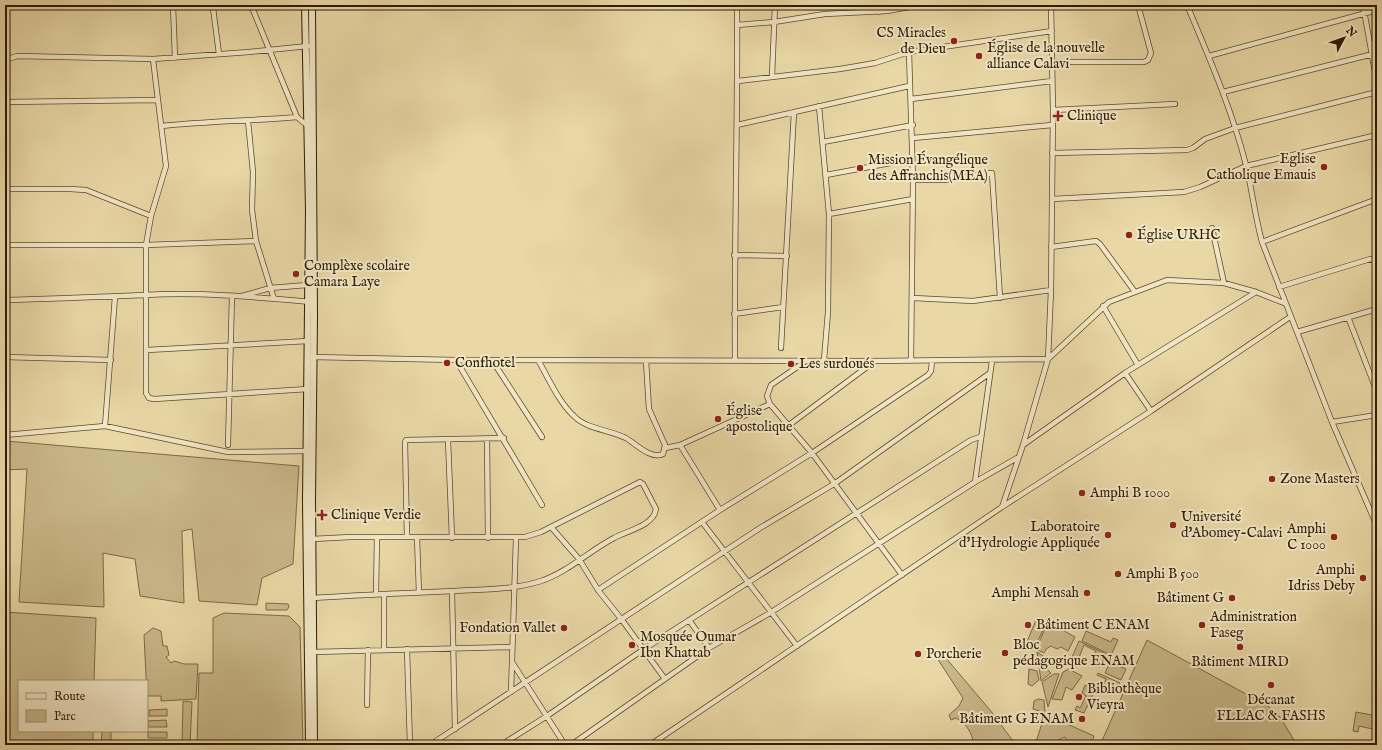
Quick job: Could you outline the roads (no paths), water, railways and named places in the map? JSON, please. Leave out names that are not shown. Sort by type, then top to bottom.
[{"type":"main road","points":[[305,5],[310,46]]},
{"type":"main road","points":[[312,5],[306,90],[311,127],[311,357],[309,452],[312,538],[312,598],[310,623],[313,652],[314,745]]},
{"type":"main road","points":[[309,745],[310,623],[308,389],[311,357],[308,341],[310,302],[307,285],[311,127]]},
{"type":"street","points":[[173,5],[175,58]]},
{"type":"street","points":[[251,5],[297,117],[311,127]]},
{"type":"street","points":[[734,361],[734,255],[738,81],[737,5]]},
{"type":"street","points":[[772,76],[774,5]]},
{"type":"street","points":[[874,5],[879,12]]},
{"type":"street","points":[[738,26],[825,14],[879,12],[920,5]]},
{"type":"street","points":[[1002,507],[1017,458],[1023,445],[1048,359],[1051,290],[1053,110],[1051,5]]},
{"type":"street","points":[[1052,62],[1097,64],[1144,62],[1148,60],[1151,53],[1138,5]]},
{"type":"street","points":[[1187,5],[1209,56],[1235,128],[1246,166],[1254,212],[1262,242],[1284,304],[1297,332],[1332,422],[1377,526]]},
{"type":"street","points":[[1363,5],[1377,83]]},
{"type":"street","points":[[213,8],[219,54]]},
{"type":"street","points":[[1209,56],[1364,12],[1377,10]]},
{"type":"street","points":[[738,81],[772,76],[840,70],[875,63],[909,52],[1052,31]]},
{"type":"street","points":[[5,60],[17,56],[153,59],[175,58],[310,46]]},
{"type":"street","points":[[909,52],[913,125],[913,298],[911,361]]},
{"type":"street","points":[[1223,92],[1377,53]]},
{"type":"street","points":[[153,59],[166,166],[151,216],[146,245],[146,393],[149,398],[308,389]]},
{"type":"street","points":[[911,99],[1052,82]]},
{"type":"street","points":[[737,125],[910,86]]},
{"type":"street","points":[[1052,153],[1187,150],[1193,148],[1205,139],[1235,128],[1377,92]]},
{"type":"street","points":[[5,102],[157,100]]},
{"type":"street","points":[[1053,110],[1175,104]]},
{"type":"street","points":[[819,106],[829,214],[828,312],[824,360]]},
{"type":"street","points":[[781,348],[783,307],[785,304],[794,112]]},
{"type":"street","points":[[162,126],[202,121],[248,121],[297,117]]},
{"type":"street","points":[[248,121],[253,172],[252,210],[256,241],[274,299]]},
{"type":"street","points":[[823,142],[913,125]]},
{"type":"street","points":[[913,138],[1052,125]]},
{"type":"street","points":[[1052,199],[1184,192],[1200,187],[1246,166],[1377,135]]},
{"type":"street","points":[[826,175],[912,159]]},
{"type":"street","points":[[913,180],[944,180],[992,173],[1000,298]]},
{"type":"street","points":[[5,188],[70,188],[86,190],[151,216]]},
{"type":"street","points":[[829,214],[913,199]]},
{"type":"street","points":[[1262,242],[1377,199]]},
{"type":"street","points":[[1212,228],[1224,283]]},
{"type":"street","points":[[5,245],[146,245],[256,241]]},
{"type":"street","points":[[1051,247],[1096,241],[1135,292]]},
{"type":"street","points":[[734,255],[787,256]]},
{"type":"street","points":[[1279,287],[1370,259],[1375,261],[1377,266]]},
{"type":"street","points":[[311,357],[456,360],[646,361],[932,361],[1048,359],[1103,306],[1116,298],[1172,280],[1224,283],[1256,292],[1284,304]]},
{"type":"street","points":[[241,297],[270,288],[307,285]]},
{"type":"street","points":[[913,298],[973,301],[1051,290]]},
{"type":"street","points":[[1023,445],[1125,373],[1256,292]]},
{"type":"street","points":[[5,300],[114,298],[145,295],[232,296],[310,302]]},
{"type":"street","points":[[228,445],[228,393],[232,296]]},
{"type":"street","points":[[105,426],[111,360],[114,298]]},
{"type":"street","points":[[1103,306],[1138,365]]},
{"type":"street","points":[[734,314],[783,307]]},
{"type":"street","points":[[1297,332],[1377,309]]},
{"type":"street","points":[[650,745],[1002,507],[1151,411],[1290,317]]},
{"type":"street","points":[[1348,317],[1377,392]]},
{"type":"street","points":[[147,350],[308,341]]},
{"type":"street","points":[[5,357],[111,360]]},
{"type":"street","points":[[456,360],[504,438],[542,505]]},
{"type":"street","points":[[492,360],[542,437]]},
{"type":"street","points":[[538,360],[567,410],[576,418],[624,437],[652,455],[658,456],[663,454],[665,448],[648,409],[646,361]]},
{"type":"street","points":[[975,482],[980,436],[992,360]]},
{"type":"street","points":[[806,361],[771,385],[767,396],[770,404],[812,453],[834,484],[858,513],[902,575]]},
{"type":"street","points":[[789,425],[875,361]]},
{"type":"street","points":[[598,590],[720,510],[812,453],[928,375],[931,371],[932,361]]},
{"type":"street","points":[[430,745],[760,528],[834,484],[990,373]]},
{"type":"street","points":[[1125,373],[1151,411]]},
{"type":"street","points":[[665,448],[680,445],[770,404]]},
{"type":"street","points":[[1332,422],[1377,415]]},
{"type":"street","points":[[5,435],[105,426],[228,452],[309,452]]},
{"type":"street","points":[[501,745],[547,716],[644,649],[968,441],[980,436]]},
{"type":"street","points":[[407,537],[404,442],[409,439],[448,440],[504,438]]},
{"type":"street","points":[[487,439],[488,538]]},
{"type":"street","points":[[448,440],[452,538]]},
{"type":"street","points":[[680,445],[720,510]]},
{"type":"street","points":[[571,745],[709,648],[770,613],[975,482],[1017,458]]},
{"type":"street","points":[[312,538],[516,538],[541,532],[636,482],[644,484],[656,508],[656,513],[633,531],[614,538],[556,575],[514,588],[312,598]]},
{"type":"street","points":[[702,522],[770,613],[797,646]]},
{"type":"street","points":[[551,527],[579,559],[598,590],[665,678]]},
{"type":"street","points":[[376,594],[377,537]]},
{"type":"street","points":[[418,537],[418,593]]},
{"type":"street","points":[[511,692],[516,538]]},
{"type":"street","points":[[452,591],[455,728]]},
{"type":"street","points":[[384,594],[384,650]]},
{"type":"street","points":[[689,620],[709,648]]},
{"type":"street","points":[[313,652],[512,647]]},
{"type":"street","points":[[406,649],[410,745]]},
{"type":"street","points":[[367,705],[368,650]]},
{"type":"street","points":[[512,662],[565,745]]},
{"type":"place","name":"CS Miracles de Dieu","points":[[954,41]]},
{"type":"place","name":"Église de la nouvelle alliance Calavi","points":[[979,56]]},
{"type":"place","name":"Clinique","points":[[1058,116]]},
{"type":"place","name":"Eglise Catholique Emauis","points":[[1324,167]]},
{"type":"place","name":"Mission Évangélique des Affranchis(MEA)","points":[[860,168]]},
{"type":"place","name":"Église URHC","points":[[1129,235]]},
{"type":"place","name":"Complèxe scolaire Camara Laye","points":[[296,274]]},
{"type":"place","name":"Confhotel","points":[[447,363]]},
{"type":"place","name":"Les surdoués","points":[[791,364]]},
{"type":"place","name":"Église apostolique","points":[[718,419]]},
{"type":"place","name":"Zone Masters","points":[[1272,479]]},
{"type":"place","name":"Amphi B 1000","points":[[1082,493]]},
{"type":"place","name":"Clinique Verdie","points":[[322,515]]},
{"type":"place","name":"Université d'Abomey-Calavi","points":[[1173,525]]},
{"type":"place","name":"Laboratoire d'Hydrologie Appliquée","points":[[1108,535]]},
{"type":"place","name":"Amphi C 1000","points":[[1334,537]]},
{"type":"place","name":"Amphi B 500","points":[[1118,574]]},
{"type":"place","name":"Amphi Idriss Deby","points":[[1363,578]]},
{"type":"place","name":"Amphi Mensah","points":[[1087,593]]},
{"type":"place","name":"Bâtiment G","points":[[1232,598]]},
{"type":"place","name":"Bâtiment C ENAM","points":[[1028,625]]},
{"type":"place","name":"Administration Faseg","points":[[1202,625]]},
{"type":"place","name":"Fondation Vallet","points":[[564,628]]},
{"type":"place","name":"Mosquée Oumar Ibn Khattab","points":[[632,645]]},
{"type":"place","name":"Bâtiment MIRD","points":[[1240,647]]},
{"type":"place","name":"Bloc pédagogique ENAM","points":[[1005,653]]},
{"type":"place","name":"Porcherie","points":[[918,654]]},
{"type":"place","name":"Décanat FLLAC & FASHS","points":[[1271,685]]},
{"type":"place","name":"Bibliothèque Vieyra","points":[[1079,697]]},
{"type":"place","name":"Bâtiment G ENAM","points":[[1082,719]]}]
